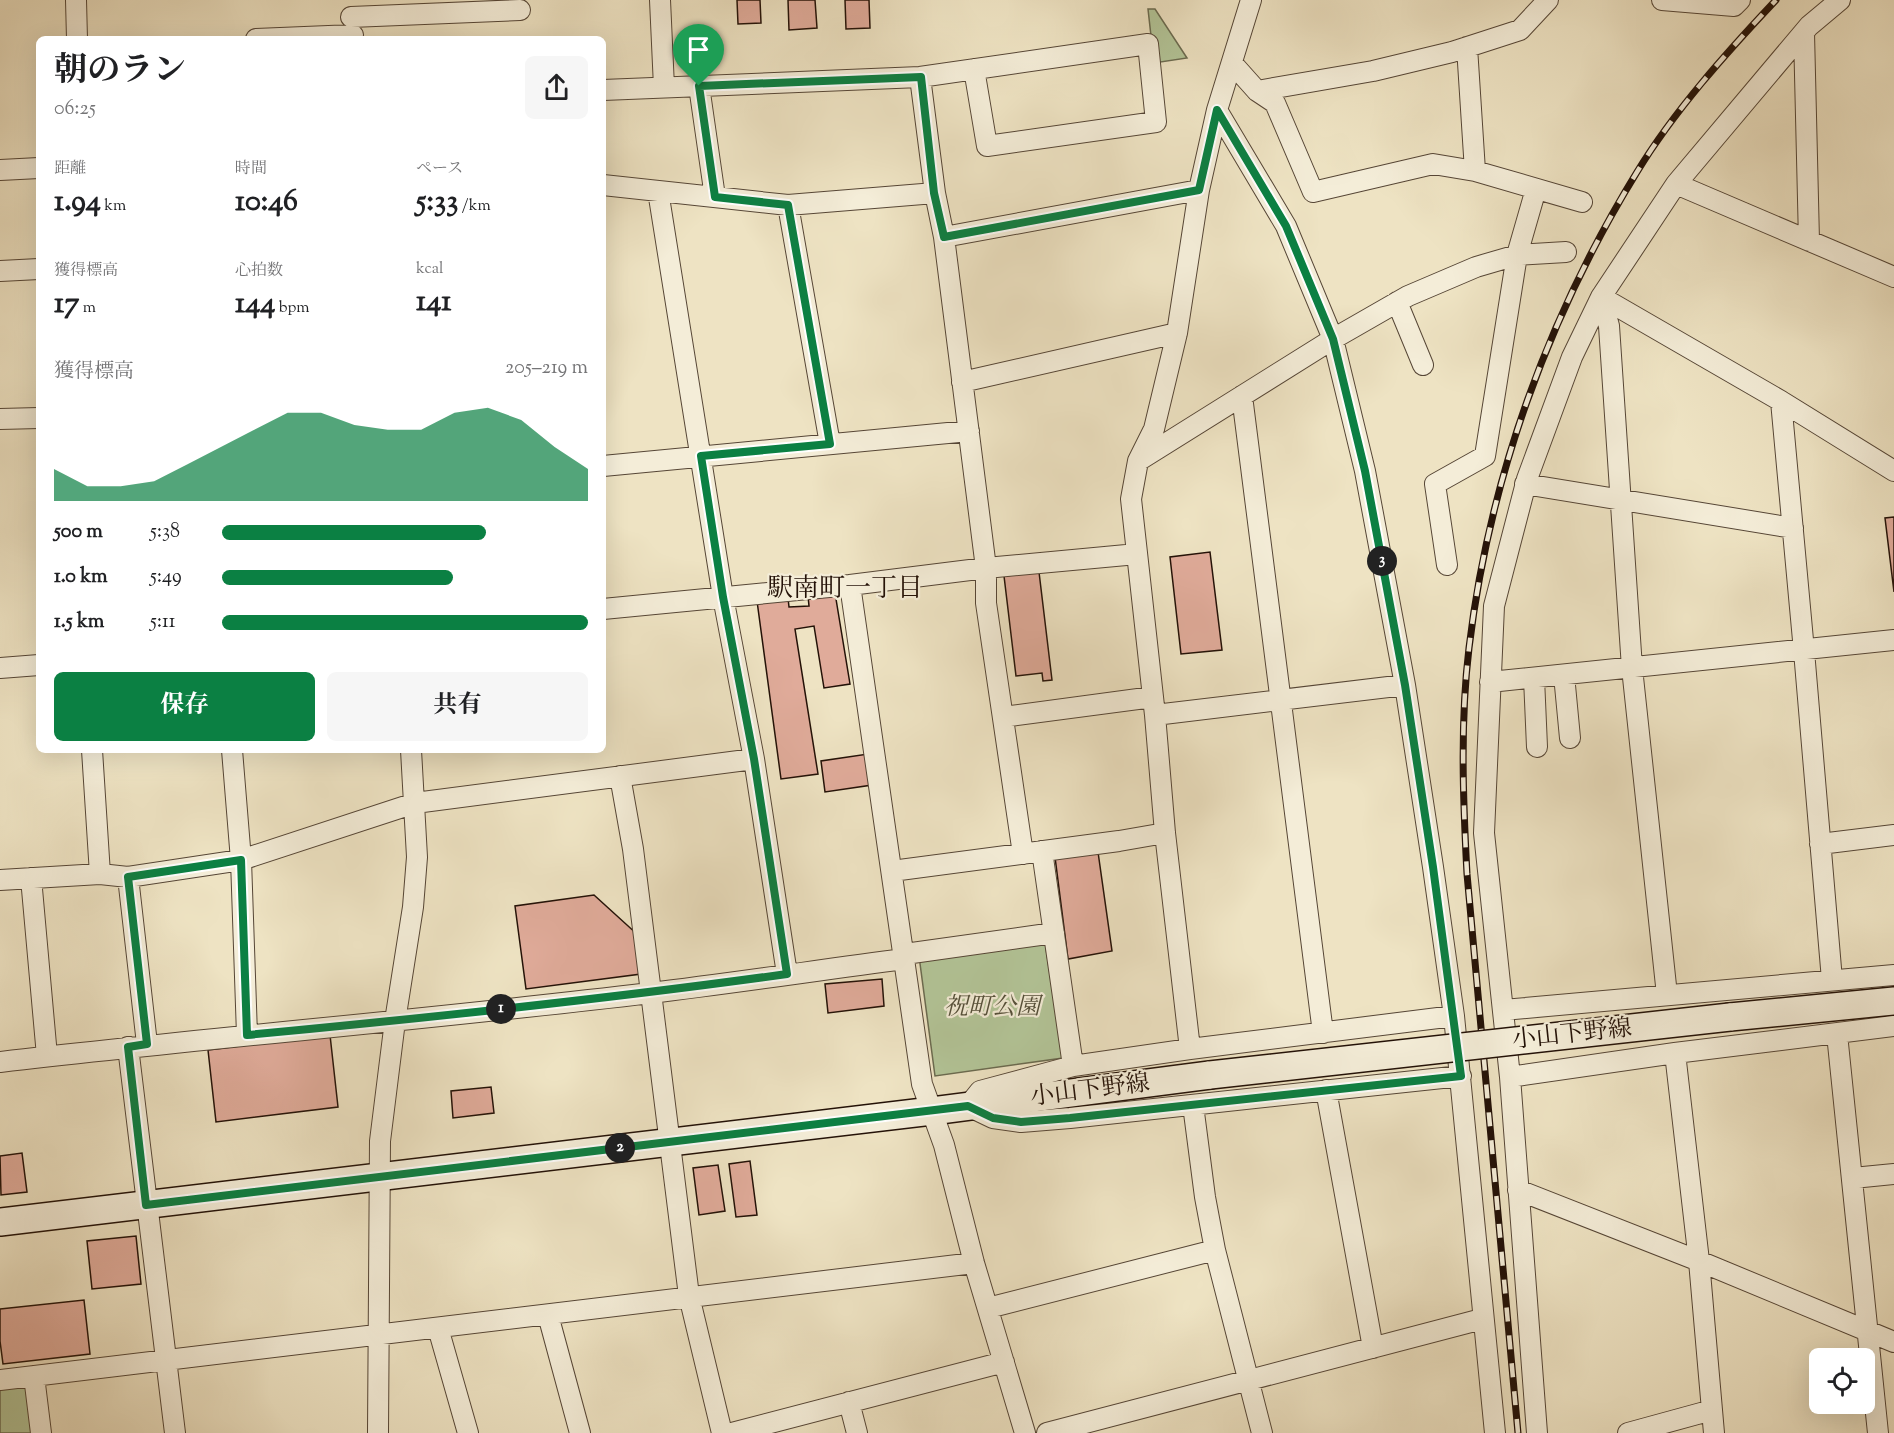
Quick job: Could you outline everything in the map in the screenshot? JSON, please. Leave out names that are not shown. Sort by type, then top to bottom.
[{"type":"main road","name":"小山下野線","points":[[0,1222],[1210,1076],[1730,1017],[1894,1001]]},
{"type":"street","points":[[76,0],[77,36]]},
{"type":"street","points":[[660,0],[664,87]]},
{"type":"street","points":[[1190,1049],[1165,833],[1154,706],[1131,499],[1138,461],[1154,429],[1177,333],[1199,190],[1217,110],[1251,0]]},
{"type":"street","points":[[1257,91],[1373,71],[1467,47],[1520,30],[1548,0]]},
{"type":"street","points":[[1662,0],[1734,6],[1740,0]]},
{"type":"street","points":[[1537,1433],[1510,1077],[1484,832],[1494,606],[1525,484],[1572,357],[1601,297],[1676,184],[1804,33],[1840,0]]},
{"type":"street","points":[[274,36],[352,23],[519,10]]},
{"type":"street","points":[[1804,33],[1809,241]]},
{"type":"street","points":[[606,90],[921,77],[974,69],[1148,44],[1156,122],[987,146],[974,69]]},
{"type":"street","points":[[1467,47],[1475,171]]},
{"type":"street","points":[[1232,63],[1257,91],[1275,103],[1313,192],[1433,164],[1475,171],[1582,202]]},
{"type":"street","points":[[921,77],[934,193],[944,237],[969,430],[986,568],[986,603],[1003,717],[1032,852],[1054,933],[1073,1066]]},
{"type":"street","points":[[699,86],[715,197]]},
{"type":"street","points":[[1217,110],[1286,226],[1333,339],[1365,471],[1405,685],[1454,1016],[1495,1433]]},
{"type":"street","points":[[0,170],[36,168]]},
{"type":"street","points":[[1676,184],[1894,278]]},
{"type":"street","points":[[606,185],[788,205],[934,193]]},
{"type":"street","points":[[1447,565],[1435,484],[1485,456],[1517,255],[1536,189]]},
{"type":"street","points":[[944,237],[1199,190]]},
{"type":"street","points":[[658,191],[723,597],[754,759],[787,974]]},
{"type":"street","points":[[788,205],[830,444]]},
{"type":"street","points":[[1138,461],[1333,339],[1408,296],[1476,267],[1517,255],[1566,252]]},
{"type":"street","points":[[0,271],[36,269]]},
{"type":"street","points":[[1601,297],[1781,401],[1894,471]]},
{"type":"street","points":[[1601,297],[1609,326],[1632,668],[1667,995]]},
{"type":"street","points":[[1397,302],[1423,365]]},
{"type":"street","points":[[962,382],[1177,333]]},
{"type":"street","points":[[1242,396],[1323,1033]]},
{"type":"street","points":[[1781,401],[1832,980]]},
{"type":"street","points":[[0,420],[36,418]]},
{"type":"street","points":[[606,466],[969,430]]},
{"type":"street","points":[[1525,484],[1793,528]]},
{"type":"street","points":[[606,609],[1137,554]]},
{"type":"street","points":[[850,585],[922,1084],[944,1145],[975,1263],[1025,1433]]},
{"type":"street","points":[[1490,682],[1894,640]]},
{"type":"street","points":[[0,668],[36,665]]},
{"type":"street","points":[[1564,675],[1570,738]]},
{"type":"street","points":[[1534,678],[1537,747]]},
{"type":"street","points":[[1003,717],[1154,706],[1280,701],[1405,685]]},
{"type":"street","points":[[92,753],[100,874]]},
{"type":"street","points":[[232,753],[241,860],[247,1035]]},
{"type":"street","points":[[378,1433],[380,1141],[395,1021],[413,907],[417,857],[411,753]]},
{"type":"street","points":[[0,880],[100,874],[128,877],[241,860],[415,803],[754,759]]},
{"type":"street","points":[[620,776],[633,849],[689,1296],[722,1433]]},
{"type":"street","points":[[891,871],[1165,833]]},
{"type":"street","points":[[1820,844],[1894,835]]},
{"type":"street","points":[[128,877],[147,1044]]},
{"type":"street","points":[[31,878],[47,1056]]},
{"type":"street","points":[[0,1062],[147,1044],[395,1021],[652,993],[904,959],[912,953],[1054,933]]},
{"type":"street","points":[[1503,1010],[1894,975]]},
{"type":"street","points":[[1454,1016],[1073,1066],[980,1091],[968,1106],[993,1118],[1021,1122],[1461,1076]]},
{"type":"street","points":[[1510,1077],[1675,1053],[1894,1026]]},
{"type":"street","points":[[1837,1034],[1878,1433]]},
{"type":"street","points":[[128,1047],[175,1433]]},
{"type":"street","points":[[1675,1053],[1699,1261],[1714,1433]]},
{"type":"street","points":[[1326,1090],[1373,1348]]},
{"type":"street","points":[[1193,1105],[1205,1197],[1215,1250],[1262,1433]]},
{"type":"street","points":[[1853,1178],[1894,1173]]},
{"type":"street","points":[[1518,1190],[1699,1261],[1894,1342]]},
{"type":"street","points":[[988,1308],[1215,1250]]},
{"type":"street","points":[[0,1380],[975,1263]]},
{"type":"street","points":[[548,1315],[580,1433]]},
{"type":"street","points":[[1047,1433],[1482,1319]]},
{"type":"street","points":[[438,1328],[468,1433]]},
{"type":"street","points":[[732,1433],[1004,1362]]},
{"type":"street","points":[[34,1376],[41,1433]]},
{"type":"street","points":[[849,1402],[857,1433]]},
{"type":"street","points":[[1628,1433],[1712,1410]]},
{"type":"green space","points":[[1148,9],[1155,9],[1187,58],[1154,63]]},
{"type":"green space","name":"祝町公園","points":[[1045,942],[1063,1058],[935,1076],[919,956]]},
{"type":"green space","points":[[31,1380],[38,1433],[0,1433],[0,1383]]},
{"type":"building","points":[[737,0],[760,0],[761,23],[738,24]]},
{"type":"building","points":[[788,0],[815,0],[817,28],[789,30]]},
{"type":"building","points":[[845,0],[869,0],[870,28],[846,29]]},
{"type":"building","points":[[1894,517],[1894,592],[1885,518]]},
{"type":"building","points":[[1210,552],[1222,650],[1181,654],[1170,557]]},
{"type":"building","points":[[1039,572],[1052,680],[1043,681],[1042,673],[1016,676],[1004,576]]},
{"type":"building","points":[[835,593],[850,684],[824,688],[814,626],[795,629],[818,774],[781,779],[757,601],[788,598],[789,607],[809,606],[808,596]]},
{"type":"building","points":[[868,754],[872,785],[825,792],[821,761]]},
{"type":"building","points":[[1098,852],[1112,951],[1068,959],[1055,857]]},
{"type":"building","points":[[594,895],[638,935],[641,974],[526,989],[515,906]]},
{"type":"building","points":[[882,979],[884,1006],[828,1013],[825,984]]},
{"type":"building","points":[[330,1035],[338,1107],[216,1122],[208,1050]]},
{"type":"building","points":[[491,1087],[494,1113],[453,1118],[451,1091]]},
{"type":"building","points":[[22,1153],[27,1192],[1,1195],[0,1156]]},
{"type":"building","points":[[750,1161],[757,1215],[736,1217],[729,1164]]},
{"type":"building","points":[[718,1165],[725,1211],[699,1215],[693,1168]]},
{"type":"building","points":[[136,1236],[141,1284],[92,1289],[87,1241]]},
{"type":"building","points":[[84,1300],[90,1354],[3,1364],[0,1309]]},
{"type":"railway","points":[[1518,1433],[1467,874],[1463,761],[1464,704],[1478,585],[1507,461],[1527,401],[1550,342],[1605,227],[1637,172],[1684,104],[1776,0]]},
{"type":"district","name":"駅南町一丁目","points":[[845,589]]},
{"type":"route","points":[[921,77],[934,193],[944,237],[1199,190],[1217,110],[1286,226],[1333,339],[1365,471],[1405,685],[1433,867],[1461,1076],[1021,1122],[993,1118],[968,1106],[146,1205],[128,1047],[147,1044],[128,877],[241,860],[247,1035],[652,993],[787,974],[754,759],[723,597],[701,456],[830,444],[788,205],[715,197],[699,86],[921,77]]}]
